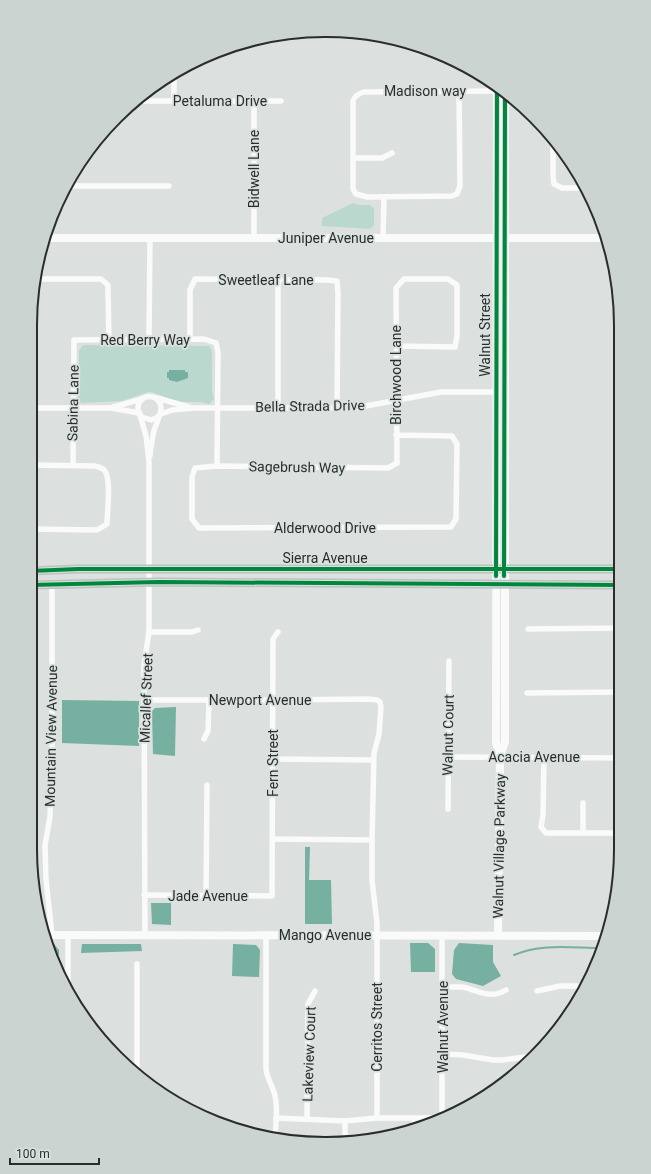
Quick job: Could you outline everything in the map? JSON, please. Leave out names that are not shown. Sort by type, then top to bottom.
[{"type":"main road","name":"Sierra Avenue","points":[[37,571],[78,569],[614,569]]},
{"type":"main road","name":"Sierra Avenue","points":[[37,585],[149,582],[614,585]]},
{"type":"street","points":[[174,80],[174,101]]},
{"type":"street","name":"Madison way","points":[[354,158],[353,101],[355,97],[364,92],[459,92],[492,90]]},
{"type":"street","points":[[392,152],[382,158],[354,158],[353,189],[356,194],[367,197],[452,196],[456,194],[460,186],[459,92]]},
{"type":"street","name":"Walnut Street","points":[[499,96],[501,238],[500,584]]},
{"type":"street","name":"Petaluma Drive","points":[[145,101],[281,101]]},
{"type":"street","name":"Bidwell Lane","points":[[254,101],[254,238]]},
{"type":"street","points":[[553,149],[554,184],[562,188],[579,188]]},
{"type":"street","points":[[73,186],[169,186]]},
{"type":"street","points":[[383,238],[384,196]]},
{"type":"street","name":"Juniper Avenue","points":[[51,238],[600,238]]},
{"type":"street","points":[[149,340],[150,238]]},
{"type":"street","name":"Walnut Street","points":[[500,569],[496,392],[501,238]]},
{"type":"street","points":[[41,280],[102,279],[108,285],[109,340]]},
{"type":"street","name":"Sweetleaf Lane","points":[[190,339],[190,290],[195,279],[337,281],[337,408]]},
{"type":"street","name":"Birchwood Lane","points":[[397,346],[455,347],[457,336],[457,285],[448,279],[404,279],[396,288],[397,463]]},
{"type":"street","points":[[278,280],[278,408]]},
{"type":"street","name":"Red Berry Way","points":[[74,340],[204,339],[216,343],[218,352],[218,408]]},
{"type":"street","name":"Sabina Lane","points":[[73,465],[74,340]]},
{"type":"street","name":"Bella Strada Drive","points":[[159,416],[172,410],[195,408],[355,408],[441,392],[496,392]]},
{"type":"street","points":[[37,408],[111,408],[139,414],[148,420],[152,420],[159,416],[161,406],[158,400],[151,396],[111,408]]},
{"type":"street","name":"Bella Strada Drive","points":[[154,397],[195,408]]},
{"type":"street","points":[[139,414],[139,404],[143,398]]},
{"type":"street","points":[[217,466],[218,408]]},
{"type":"street","name":"Micallef Street","points":[[139,414],[146,436],[149,462],[149,632],[144,665],[145,935]]},
{"type":"street","name":"Micallef Street","points":[[149,462],[154,432],[159,416]]},
{"type":"street","name":"Alderwood Drive","points":[[198,528],[451,527],[456,519],[457,444],[452,436],[396,435]]},
{"type":"street","name":"Sagebrush Way","points":[[198,528],[192,518],[192,477],[195,468],[217,466],[388,468],[397,463]]},
{"type":"street","points":[[37,465],[95,466],[104,469],[108,476],[107,524],[97,530],[37,529]]},
{"type":"street","name":"Mountain View Avenue","points":[[48,925],[45,845],[50,817],[52,759],[52,584]]},
{"type":"street","name":"Walnut Village Parkway","points":[[498,935],[500,757],[496,742],[500,584]]},
{"type":"street","points":[[528,629],[614,628]]},
{"type":"street","points":[[149,632],[192,632],[198,630]]},
{"type":"street","name":"Fern Street","points":[[272,896],[273,639],[278,632]]},
{"type":"street","name":"Walnut Court","points":[[448,809],[449,661]]},
{"type":"street","points":[[527,693],[614,692]]},
{"type":"street","name":"Newport Avenue","points":[[144,700],[377,700],[380,702],[381,707],[380,725],[373,760]]},
{"type":"street","points":[[204,739],[208,731],[209,700]]},
{"type":"street","name":"Acacia Avenue","points":[[448,757],[614,758]]},
{"type":"street","points":[[544,757],[543,815],[541,828],[543,831],[554,833],[614,832]]},
{"type":"street","points":[[273,760],[373,760]]},
{"type":"street","name":"Cerritos Street","points":[[373,760],[372,880],[377,914],[376,1118]]},
{"type":"street","points":[[206,896],[207,785]]},
{"type":"street","points":[[583,803],[583,832]]},
{"type":"street","points":[[273,839],[372,840]]},
{"type":"street","name":"Jade Avenue","points":[[144,895],[272,896]]},
{"type":"street","points":[[266,934],[266,1069],[267,1076],[275,1095],[275,1132]]},
{"type":"street","name":"Mango Avenue","points":[[50,935],[266,934],[600,936]]},
{"type":"street","points":[[68,935],[68,978]]},
{"type":"street","name":"Walnut Avenue","points":[[442,935],[443,1112]]},
{"type":"street","points":[[137,964],[137,1067]]},
{"type":"street","points":[[537,991],[560,986],[579,986]]},
{"type":"street","points":[[443,987],[464,988],[491,995],[500,994],[506,990]]},
{"type":"street","name":"Lakeview Court","points":[[307,1119],[308,1004],[315,991]]},
{"type":"street","points":[[442,1054],[463,1055],[493,1060],[526,1057]]},
{"type":"street","points":[[276,1118],[345,1121],[376,1118],[427,1119]]},
{"type":"street","points":[[414,1119],[414,1123]]},
{"type":"street","points":[[345,1121],[345,1136]]},
{"type":"shaded area","points":[[353,203],[359,205],[370,205],[374,209],[374,225],[370,229],[322,226],[322,218]]},
{"type":"shaded area","points":[[82,346],[209,346],[212,351],[212,392],[214,399],[209,404],[201,402],[178,402],[152,392],[148,392],[122,401],[82,403],[78,398],[79,351]]},
{"type":"shaded area","points":[[169,370],[185,370],[185,372],[188,372],[188,378],[177,382],[169,380],[169,378],[167,378],[167,372],[169,372]]},
{"type":"shaded area","points":[[62,700],[139,701],[139,746],[62,743]]},
{"type":"shaded area","points":[[176,707],[175,756],[153,754],[152,711],[155,708]]},
{"type":"shaded area","points":[[305,847],[310,847],[309,880],[331,880],[332,924],[305,924]]},
{"type":"shaded area","points":[[151,903],[171,903],[171,925],[152,924]]},
{"type":"shaded area","points":[[410,943],[428,943],[435,949],[435,972],[411,972]]},
{"type":"shaded area","points":[[459,943],[493,945],[493,962],[501,976],[483,986],[456,979],[452,974],[454,950]]},
{"type":"shaded area","points":[[53,944],[59,950],[59,955],[57,955]]},
{"type":"shaded area","points":[[82,944],[141,944],[142,951],[81,953]]},
{"type":"shaded area","points":[[233,944],[256,945],[260,950],[259,977],[232,976]]},
{"type":"waterway","points":[[514,955],[525,951],[546,948],[596,948]]},
{"type":"cycle path","points":[[496,576],[497,94]]},
{"type":"cycle path","points":[[504,576],[505,100]]},
{"type":"cycle path","points":[[37,571],[78,569],[614,569]]},
{"type":"cycle path","points":[[37,585],[159,582],[614,585]]}]
